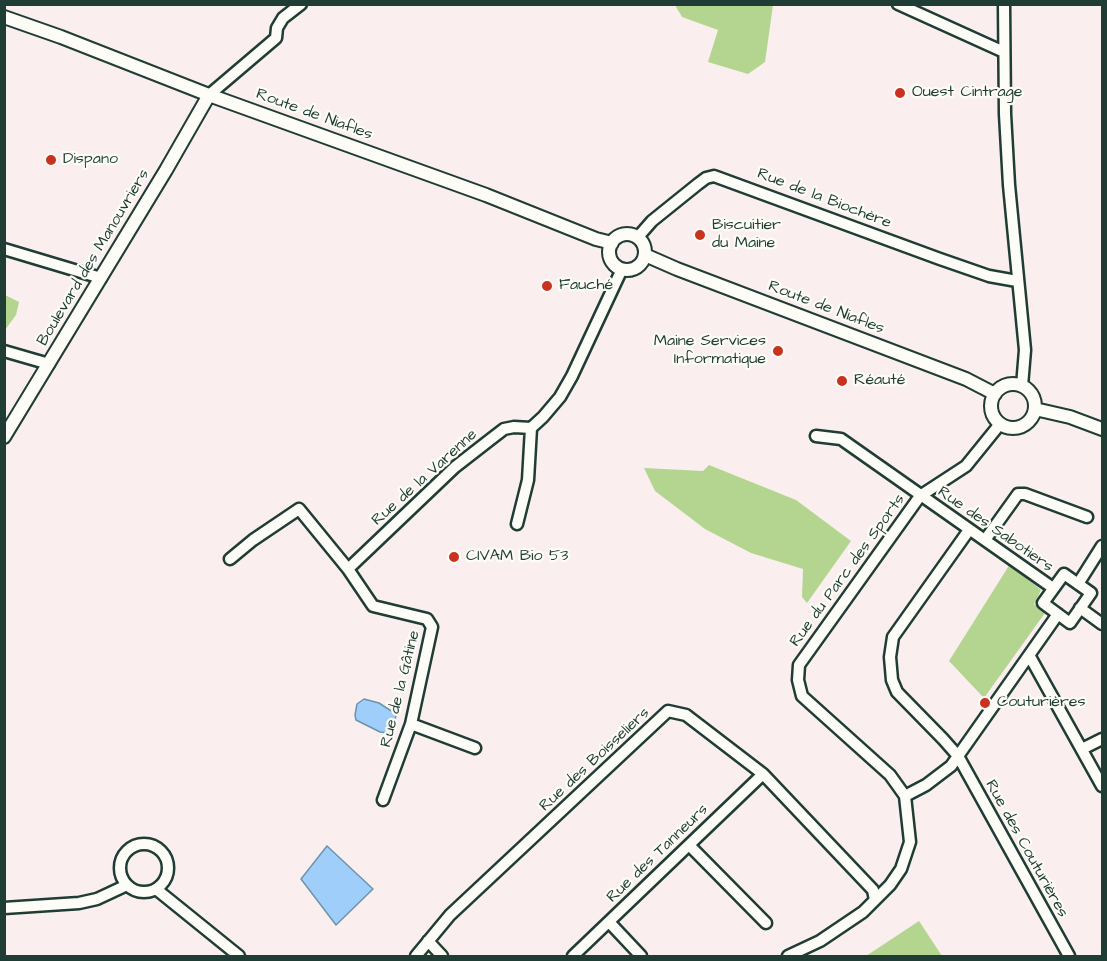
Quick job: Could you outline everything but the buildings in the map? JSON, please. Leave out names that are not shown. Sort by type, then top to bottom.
[{"type":"street","points":[[209,95],[276,38],[277,28],[283,18],[301,4]]},
{"type":"street","points":[[898,4],[1004,52]]},
{"type":"street","points":[[1004,4],[1009,185],[1025,350],[1022,386]]},
{"type":"street","name":"Route de Niafles","points":[[4,17],[209,95],[486,195],[596,239],[612,243]]},
{"type":"street","name":"Boulevard des Manouvriers","points":[[4,437],[209,95]]},
{"type":"street","name":"Rue de la Biochère","points":[[638,237],[652,221],[698,184],[714,176],[950,263],[989,276],[1017,281]]},
{"type":"street","points":[[626,234],[638,237],[644,245],[645,255],[641,264],[632,269],[617,267],[610,259],[610,248],[615,238],[626,234]]},
{"type":"street","points":[[4,249],[101,278]]},
{"type":"street","name":"Route de Niafles","points":[[645,255],[966,379],[995,394]]},
{"type":"street","points":[[517,524],[528,480],[531,428],[560,397],[622,269]]},
{"type":"street","points":[[4,351],[49,364]]},
{"type":"street","points":[[1016,384],[1022,386],[1033,395],[1035,409],[1033,417],[1022,427],[1014,428],[1000,424],[995,419],[991,406],[995,394],[1004,386],[1016,384]]},
{"type":"street","points":[[1035,409],[1070,417],[1102,429]]},
{"type":"street","name":"Rue du Parc des Sports","points":[[905,796],[890,775],[802,696],[798,680],[799,665],[920,496],[966,466],[1000,424]]},
{"type":"street","name":"Rue de la Varenne","points":[[348,569],[455,467],[491,439],[504,429],[531,428]]},
{"type":"street","name":"Rue des Sabotiers","points":[[816,436],[841,439],[1053,588]]},
{"type":"street","points":[[984,540],[1018,494],[1025,494],[1087,517]]},
{"type":"street","points":[[230,560],[253,540],[299,509],[348,569]]},
{"type":"street","name":"Rue des Couturières","points":[[969,530],[893,637],[890,657],[892,680],[897,693],[958,756],[1069,957]]},
{"type":"street","points":[[1078,584],[1102,546]]},
{"type":"street","name":"Rue de la Gâtine","points":[[348,569],[373,606],[427,620],[432,627],[411,724],[383,800]]},
{"type":"street","points":[[1064,574],[1078,584],[1091,593],[1070,623],[1043,603],[1064,574]]},
{"type":"street","points":[[1080,608],[1102,624]]},
{"type":"street","points":[[788,957],[820,941],[863,912],[890,885],[901,869],[910,843],[905,796],[926,785],[951,766],[1058,614]]},
{"type":"street","points":[[1029,654],[1102,786]]},
{"type":"street","name":"Rue des Boisseliers","points":[[416,957],[450,915],[668,711],[686,715],[763,774],[873,890],[875,900]]},
{"type":"street","points":[[411,724],[475,748]]},
{"type":"street","points":[[1082,749],[1102,739]]},
{"type":"street","name":"Rue des Tanneurs","points":[[573,957],[763,774]]},
{"type":"street","points":[[151,845],[158,849],[167,862],[166,877],[156,889],[141,892],[127,885],[120,871],[123,856],[135,846],[151,845]]},
{"type":"street","points":[[689,845],[766,923]]},
{"type":"street","points":[[4,908],[79,903],[98,899],[127,885]]},
{"type":"street","points":[[156,889],[239,957]]},
{"type":"street","points":[[609,922],[641,957]]},
{"type":"street","points":[[428,941],[442,957]]},
{"type":"green space","points":[[675,5],[773,5],[765,62],[748,74],[708,62],[718,30],[682,17]]},
{"type":"green space","points":[[5,295],[19,302],[16,315],[5,330]]},
{"type":"green space","points":[[709,465],[796,500],[851,541],[807,603],[802,597],[803,569],[751,553],[705,529],[655,491],[644,468],[703,471]]},
{"type":"green space","points":[[1010,564],[1041,590],[1034,604],[1045,613],[984,698],[949,661]]},
{"type":"green space","points":[[919,921],[942,956],[866,956]]},
{"type":"water","points":[[364,699],[379,703],[396,714],[395,722],[389,733],[380,732],[356,720],[357,704]]},
{"type":"water","points":[[327,846],[373,889],[336,925],[301,879]]},
{"type":"place","name":"Ouest Cintrage","points":[[900,93]]},
{"type":"place","name":"Dispano","points":[[51,160]]},
{"type":"place","name":"Biscuitier du Maine","points":[[700,235]]},
{"type":"place","name":"Fauché","points":[[547,286]]},
{"type":"place","name":"Maine Services Informatique","points":[[778,351]]},
{"type":"place","name":"Réauté","points":[[842,381]]},
{"type":"place","name":"CIVAM Bio 53","points":[[454,557]]},
{"type":"place","name":"Couturières","points":[[985,703]]}]
